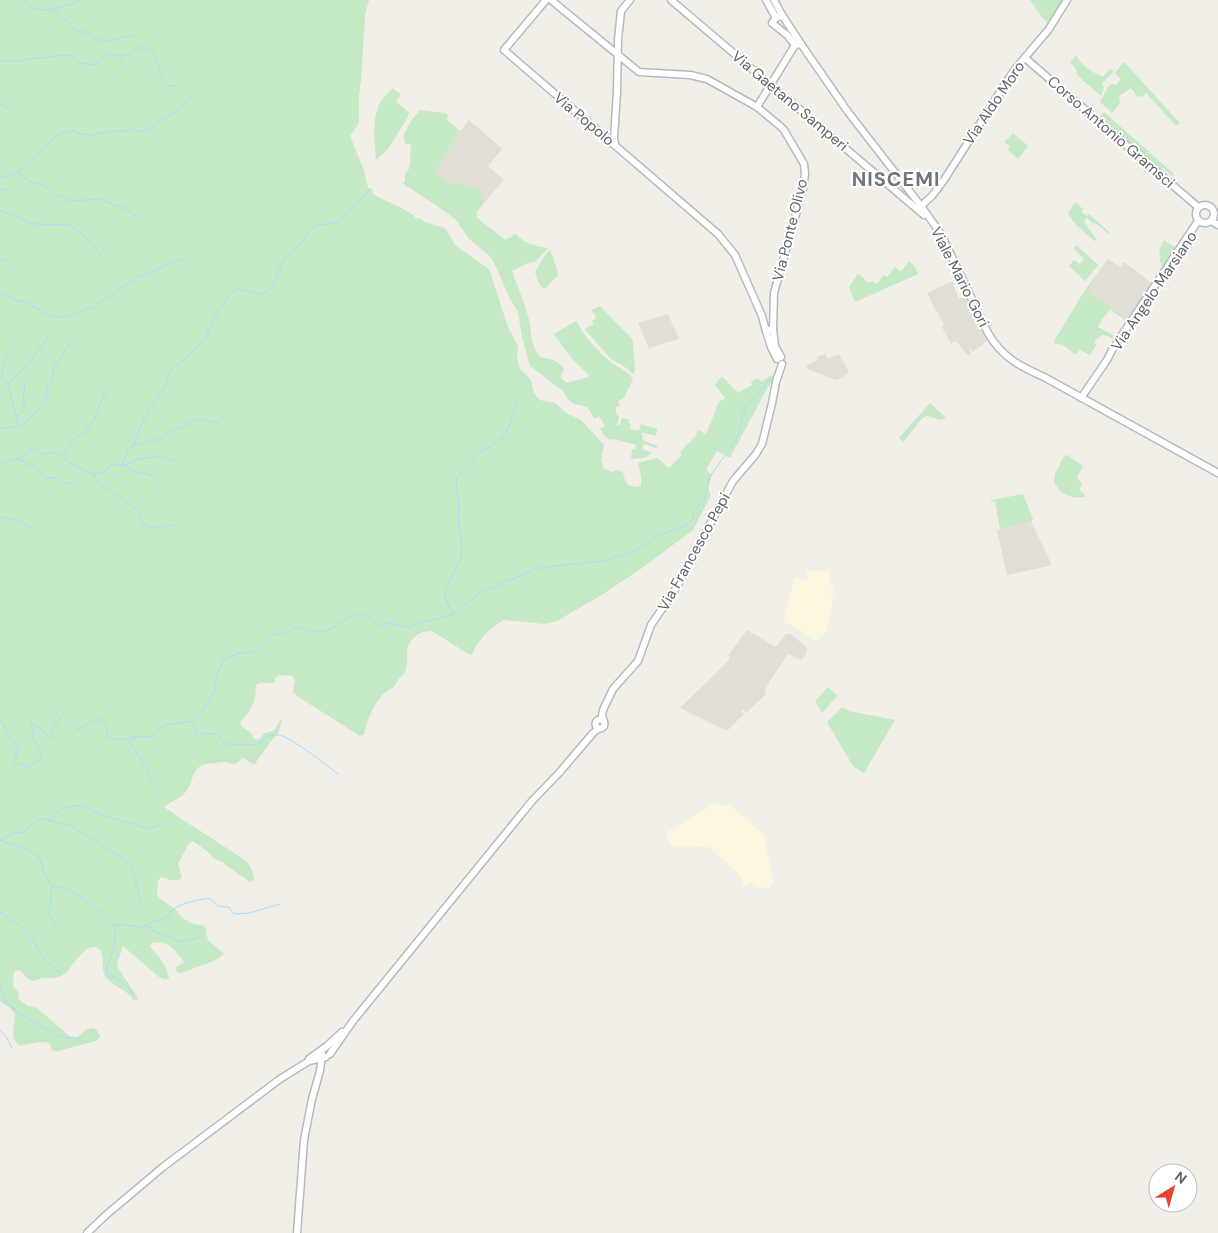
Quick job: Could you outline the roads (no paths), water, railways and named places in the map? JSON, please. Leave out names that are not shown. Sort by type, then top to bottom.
[{"type":"main road","name":"Via Popolo","points":[[546,0],[504,50],[613,141],[664,188],[667,196],[715,237],[732,258],[760,316],[769,330]]},
{"type":"main road","points":[[551,0],[618,55]]},
{"type":"main road","points":[[613,141],[621,11],[630,0]]},
{"type":"main road","name":"Via Gaetano Samperi","points":[[671,0],[770,85],[913,201],[933,222]]},
{"type":"main road","name":"Viale Mario Gori","points":[[766,0],[777,19],[798,44],[913,201],[921,206],[933,222],[988,333],[998,347],[1018,365],[1044,377],[1218,473]]},
{"type":"main road","name":"Viale Mario Gori","points":[[774,0],[777,19]]},
{"type":"main road","name":"Via Aldo Moro","points":[[921,206],[932,196],[944,180],[1008,78],[1049,29],[1067,0]]},
{"type":"main road","points":[[757,107],[798,44],[787,35],[777,19]]},
{"type":"main road","name":"Via Ponte Olivo","points":[[618,55],[638,72],[698,76],[757,107],[780,126],[801,158],[805,170],[803,189],[774,293],[773,317],[769,330]]},
{"type":"main road","name":"Corso Antonio Gramsci","points":[[1025,58],[1198,207]]},
{"type":"main road","points":[[1214,219],[1206,223],[1200,222],[1195,215],[1196,210],[1205,204],[1210,206],[1214,211],[1214,219],[1218,225]]},
{"type":"main road","name":"Via Angelo Marsiano","points":[[1082,398],[1112,350],[1200,222]]},
{"type":"main road","name":"Via Francesco Pepi","points":[[325,1054],[532,801],[559,774],[593,733],[602,706],[613,689],[638,660],[651,625],[675,590],[733,481],[762,444],[779,361],[772,347],[769,330]]},
{"type":"main road","points":[[597,725],[600,720],[604,722],[602,714],[609,697]]},
{"type":"main road","points":[[87,1233],[163,1167],[280,1079],[302,1064],[325,1054]]},
{"type":"main road","points":[[297,1233],[304,1140],[312,1099],[325,1054]]},
{"type":"waterway","points":[[26,0],[32,7],[40,10],[58,8],[80,0]]},
{"type":"waterway","points":[[50,9],[66,20],[74,29],[88,33],[103,42],[132,35]]},
{"type":"waterway","points":[[0,61],[19,61],[63,55],[71,56],[81,63],[93,65],[100,62],[106,54],[125,56],[143,46],[153,52],[163,81],[168,86],[176,86],[181,81]]},
{"type":"waterway","points":[[119,58],[127,67]]},
{"type":"waterway","points":[[0,178],[17,173],[57,135],[73,130],[80,134],[92,135],[134,129],[143,132],[170,115],[194,96]]},
{"type":"waterway","points":[[0,104],[11,109]]},
{"type":"waterway","points":[[17,173],[31,182],[45,186],[55,195],[71,201],[98,199],[124,208],[142,217]]},
{"type":"waterway","points":[[0,189],[9,190]]},
{"type":"waterway","points":[[122,466],[148,410],[165,388],[171,369],[182,362],[206,337],[213,320],[230,294],[238,289],[262,294],[274,283],[285,259],[298,247],[314,227],[338,221],[352,210],[367,192]]},
{"type":"waterway","points":[[0,210],[34,224],[70,225],[87,238],[104,260]]},
{"type":"waterway","points":[[0,258],[12,262]]},
{"type":"waterway","points":[[0,293],[17,301],[26,302],[53,317],[63,317],[93,307],[131,281],[187,258]]},
{"type":"waterway","points":[[18,426],[8,384],[31,362],[51,333]]},
{"type":"waterway","points":[[0,428],[18,427],[26,423],[46,400],[47,389],[54,367],[72,341]]},
{"type":"waterway","points":[[8,384],[2,378],[4,363],[8,355],[19,345]]},
{"type":"waterway","points":[[0,720],[10,740],[19,746],[14,762],[29,769],[33,764],[42,759],[41,751],[34,740],[31,724],[42,729],[51,739],[54,726],[63,714],[78,730],[97,718],[106,724],[108,739],[127,739],[138,736],[152,737],[164,725],[193,721],[203,711],[214,692],[218,671],[225,659],[239,653],[254,652],[273,635],[297,627],[311,631],[326,631],[354,615],[362,613],[381,626],[390,623],[409,628],[420,623],[452,615],[481,592],[539,568],[603,561],[630,552],[657,536],[686,525],[693,519],[694,511],[705,497],[710,476],[738,435],[747,406],[771,378]]},
{"type":"waterway","points":[[16,416],[26,409],[23,401],[25,384]]},
{"type":"waterway","points":[[63,455],[76,437],[86,432],[94,419],[107,388]]},
{"type":"waterway","points":[[452,614],[444,594],[462,556],[456,479],[479,452],[503,437],[510,425],[516,403]]},
{"type":"waterway","points":[[133,445],[156,440],[173,430],[201,419],[217,423],[228,410]]},
{"type":"waterway","points":[[0,463],[19,459],[35,447],[43,454],[55,452],[74,466],[93,474],[107,471],[113,464],[122,466],[142,458],[162,457],[175,461]]},
{"type":"waterway","points":[[19,459],[38,469],[46,478],[57,478],[63,483],[75,483]]},
{"type":"waterway","points":[[126,465],[131,470],[151,475],[159,484]]},
{"type":"waterway","points":[[93,474],[99,483],[136,509],[142,523],[149,527],[172,525]]},
{"type":"waterway","points":[[0,517],[22,522],[33,530]]},
{"type":"waterway","points":[[193,722],[196,733],[217,734],[225,744],[258,745],[269,736],[278,735],[284,737],[308,751],[338,774]]},
{"type":"waterway","points":[[127,739],[142,760],[150,779],[162,792]]},
{"type":"waterway","points":[[49,820],[62,808],[81,805],[96,813],[150,829],[166,823]]},
{"type":"waterway","points":[[2,839],[12,833],[24,832],[40,818],[69,825],[131,864],[142,906]]},
{"type":"waterway","points":[[0,840],[27,850],[39,857],[46,878],[52,886],[66,888],[93,906],[111,922],[114,926],[115,942],[106,968],[107,972],[122,982],[135,995]]},
{"type":"waterway","points":[[52,887],[49,913],[55,925]]},
{"type":"waterway","points":[[115,925],[146,926],[167,917],[172,910],[179,906],[209,898],[218,906],[229,907],[234,914],[249,913],[280,904]]},
{"type":"waterway","points":[[0,912],[19,925],[33,939],[40,954],[60,973]]},
{"type":"waterway","points":[[147,926],[156,932],[182,942],[200,937]]},
{"type":"waterway","points":[[0,984],[8,1004],[21,1015],[58,1035],[80,1038]]},
{"type":"waterway","points":[[0,1030],[12,1048]]},
{"type":"district","name":"NISCEMI","points":[[896,179]]}]
